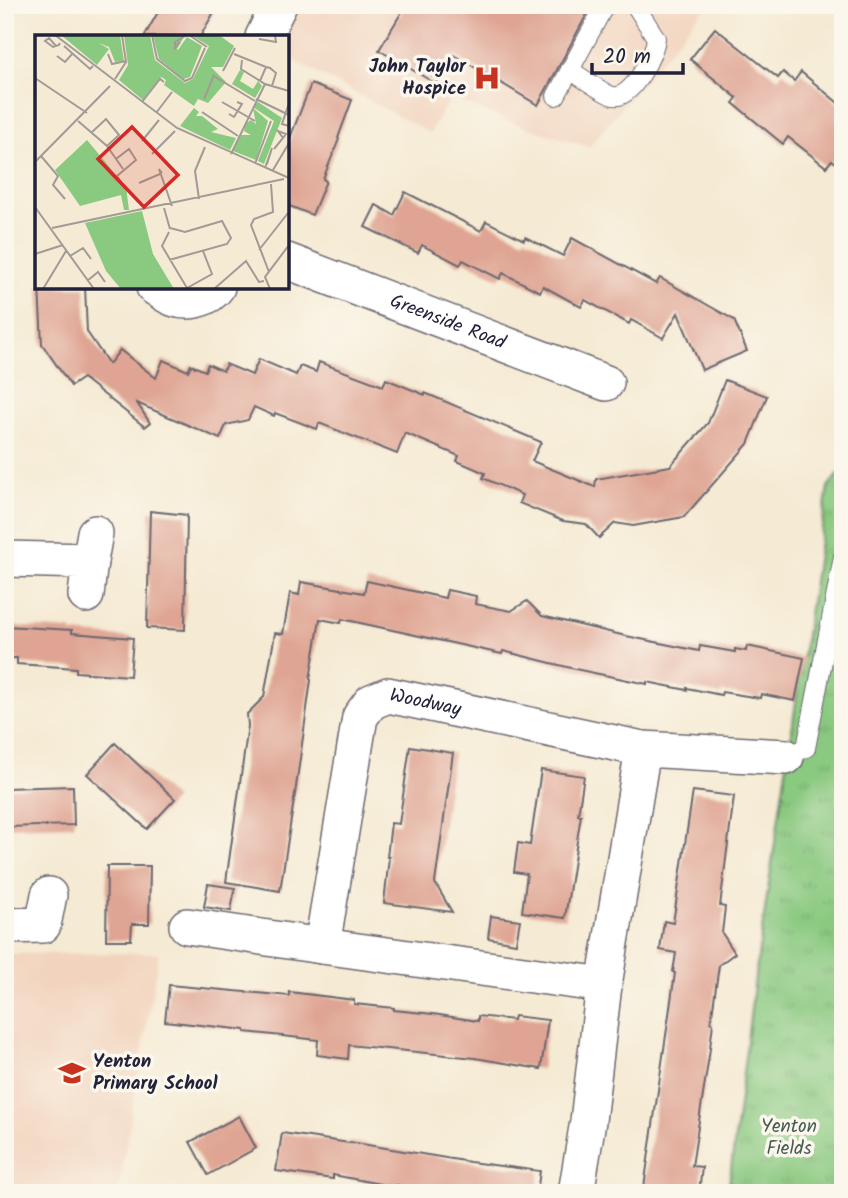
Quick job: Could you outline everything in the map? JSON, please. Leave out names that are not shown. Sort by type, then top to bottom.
[{"type":"street","points":[[264,35],[279,5]]},
{"type":"street","name":"Greenside Road","points":[[289,262],[606,383]]},
{"type":"street","points":[[157,289],[176,300],[197,300],[212,294],[216,289]]},
{"type":"street","points":[[5,559],[90,563]]},
{"type":"street","name":"Woodway","points":[[322,946],[360,718],[371,702],[388,695],[643,749],[786,757]]},
{"type":"street","points":[[576,1193],[604,985],[643,749]]},
{"type":"street","points":[[5,926],[43,925],[49,895]]},
{"type":"street","points":[[187,926],[604,985]]},
{"type":"lane","points":[[556,96],[605,5]]},
{"type":"lane","points":[[570,70],[612,96],[623,95],[633,86],[655,48],[656,38],[635,5]]},
{"type":"lane","points":[[786,757],[806,748],[843,557]]},
{"type":"shaded area","name":"John Taylor Hospice","points":[[299,5],[707,5],[589,147],[528,128],[450,98],[430,133],[289,58],[289,35],[282,35]]},
{"type":"shaded area","name":"Yenton Primary School","points":[[159,953],[118,1193],[5,1193],[5,954]]},
{"type":"green space","name":"Yenton Fields","points":[[843,468],[843,1193],[728,1193],[755,977],[828,487]]},
{"type":"building","points":[[162,5],[218,5],[201,35],[145,35]]},
{"type":"building","points":[[406,5],[592,5],[538,105],[454,55],[436,84],[379,50]]},
{"type":"building","points":[[715,28],[778,78],[783,72],[794,81],[801,72],[843,107],[843,169],[832,160],[826,167],[788,137],[783,144],[733,103],[737,98],[690,59]]},
{"type":"building","points":[[311,84],[352,100],[312,215],[289,206],[289,141]]},
{"type":"building","points":[[405,192],[481,231],[486,221],[563,256],[572,238],[656,284],[660,278],[734,320],[747,351],[702,370],[678,313],[663,338],[631,320],[629,324],[585,300],[581,307],[543,286],[540,292],[503,273],[500,279],[463,260],[460,265],[422,245],[418,253],[365,227],[376,205],[394,215]]},
{"type":"building","points":[[39,289],[85,289],[87,332],[109,364],[120,350],[156,378],[163,360],[188,371],[191,365],[205,371],[208,364],[223,371],[226,364],[252,375],[259,359],[296,375],[300,366],[316,372],[319,362],[383,386],[386,379],[425,393],[541,442],[532,461],[595,487],[596,479],[670,466],[708,423],[725,380],[767,396],[748,444],[684,517],[633,526],[615,523],[599,538],[586,524],[563,521],[519,503],[522,495],[483,478],[485,473],[457,461],[459,456],[405,433],[397,454],[319,423],[317,429],[254,407],[248,420],[226,425],[220,439],[137,403],[150,423],[145,427],[83,378],[71,386],[42,344]]},
{"type":"building","points":[[150,511],[187,515],[185,630],[147,628]]},
{"type":"building","points":[[367,581],[445,598],[447,590],[476,596],[475,604],[511,611],[527,601],[542,616],[699,651],[700,646],[735,652],[735,649],[746,651],[747,646],[804,658],[795,701],[761,694],[760,698],[722,692],[721,695],[647,684],[503,651],[502,654],[342,619],[341,623],[320,619],[280,891],[226,882],[248,726],[247,714],[264,697],[275,633],[283,634],[290,593],[299,595],[301,582],[364,593]]},
{"type":"building","points":[[5,626],[72,630],[72,633],[133,638],[130,676],[76,672],[76,668],[17,664],[17,658],[5,658]]},
{"type":"building","points":[[115,743],[175,799],[147,829],[87,774]]},
{"type":"building","points":[[410,746],[453,753],[435,883],[452,912],[384,903],[391,823],[399,824]]},
{"type":"building","points":[[541,770],[584,776],[578,815],[581,815],[565,918],[522,912],[527,874],[514,872],[518,843],[530,845]]},
{"type":"building","points":[[73,786],[74,825],[5,827],[5,788]]},
{"type":"building","points":[[693,791],[734,796],[720,906],[725,907],[722,933],[735,953],[719,965],[709,1056],[692,1166],[702,1167],[699,1193],[644,1187],[675,973],[676,953],[660,950],[664,921],[673,923]]},
{"type":"building","points":[[107,866],[150,866],[149,924],[132,924],[131,940],[106,940]]},
{"type":"building","points":[[208,884],[235,888],[231,911],[204,907]]},
{"type":"building","points":[[491,916],[520,920],[516,943],[488,938]]},
{"type":"building","points":[[169,985],[289,996],[289,992],[478,1021],[478,1016],[548,1020],[541,1069],[475,1058],[349,1045],[348,1059],[317,1055],[318,1040],[165,1021]]},
{"type":"building","points":[[239,1116],[256,1148],[208,1175],[190,1142]]},
{"type":"building","points":[[282,1133],[540,1171],[537,1193],[446,1193],[333,1175],[333,1179],[276,1171]]},
{"type":"place","name":"John Taylor Hospice","points":[[487,78]]},
{"type":"place","name":"Yenton Primary School","points":[[72,1073]]}]
